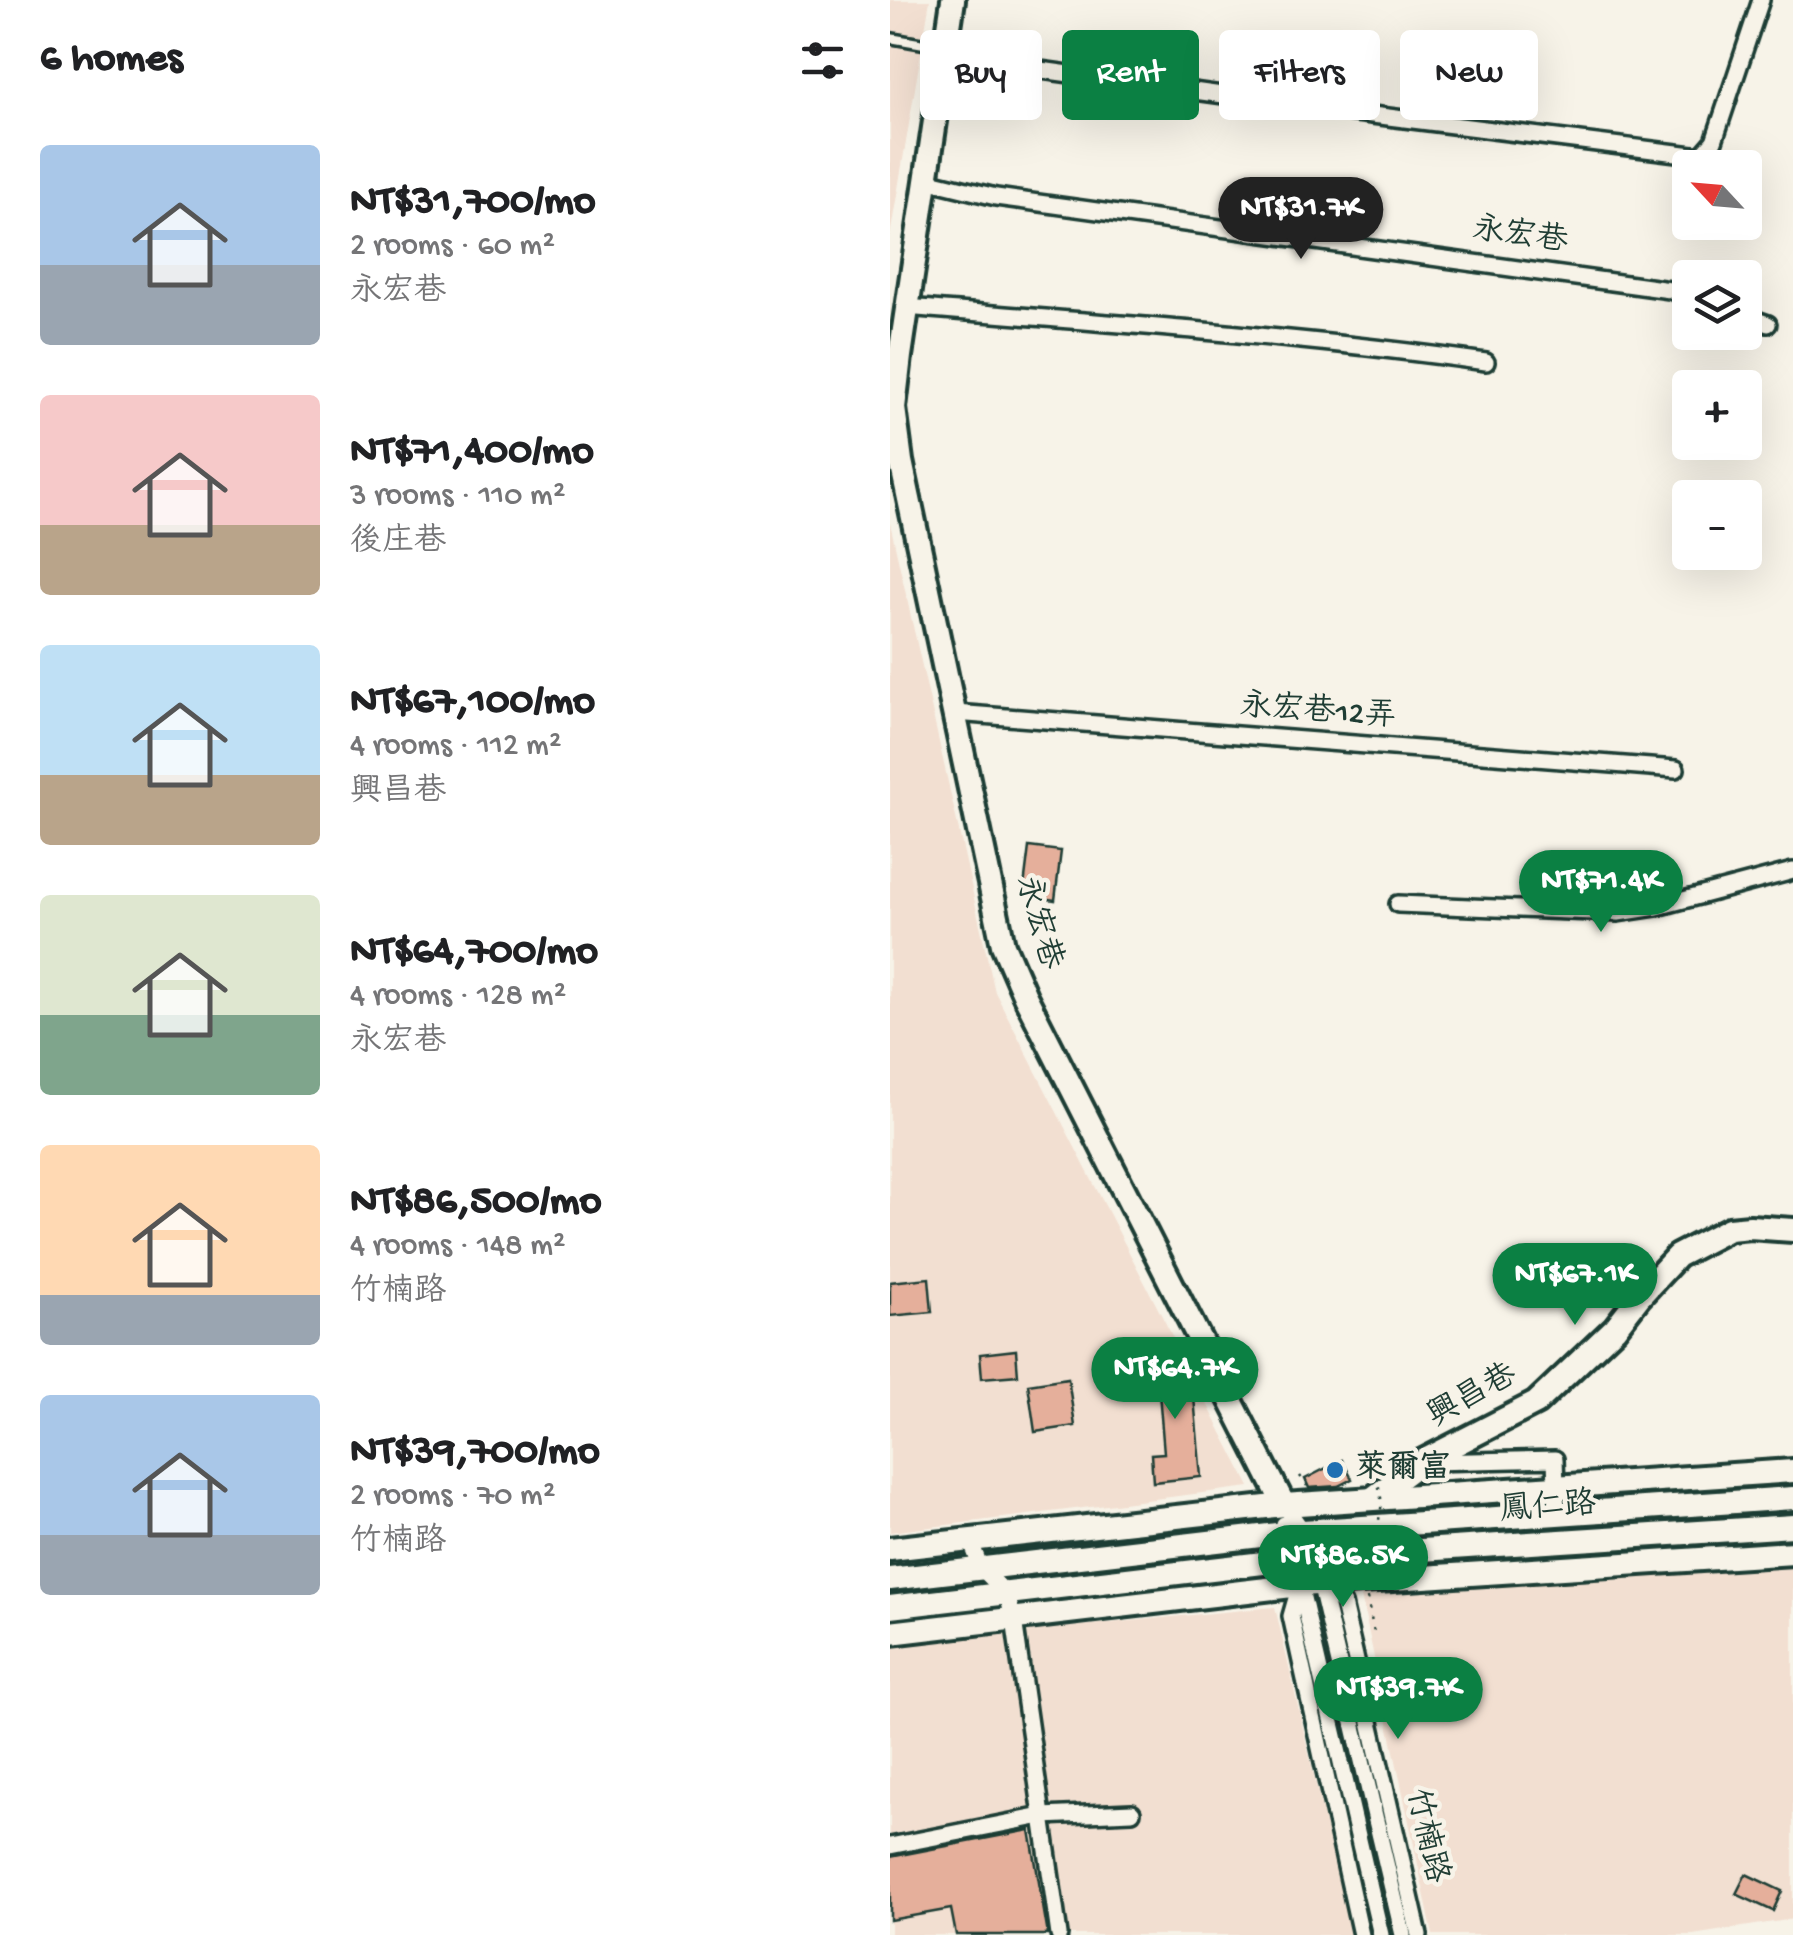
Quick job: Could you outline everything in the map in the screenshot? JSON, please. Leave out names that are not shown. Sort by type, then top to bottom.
[{"type":"main road","name":"永宏巷","points":[[949,30],[953,0]]},
{"type":"main road","name":"永宏巷","points":[[935,120],[894,408],[901,461],[1003,945],[1024,996],[1284,1505]]},
{"type":"main road","name":"興昌巷","points":[[1371,1499],[1421,1462],[1536,1404],[1614,1328],[1676,1256],[1729,1229],[1793,1230]]},
{"type":"main road","name":"鳳仁路","points":[[890,1548],[1284,1505],[1793,1471]]},
{"type":"main road","name":"鳳仁路","points":[[890,1578],[1294,1532],[1793,1498]]},
{"type":"main road","name":"鳳仁路","points":[[890,1606],[1303,1558],[1793,1526]]},
{"type":"main road","name":"鳳仁路","points":[[890,1633],[1310,1585],[1793,1554]]},
{"type":"street","points":[[1042,70],[1701,156],[1714,141],[1761,0]]},
{"type":"street","name":"永宏巷","points":[[926,180],[996,197],[1672,291]]},
{"type":"street","points":[[907,308],[1224,332],[1486,362]]},
{"type":"street","points":[[1762,322],[1768,324]]},
{"type":"street","name":"永宏巷12弄","points":[[955,712],[1676,769]]},
{"type":"street","points":[[1398,904],[1618,913],[1657,907],[1793,871]]},
{"type":"street","points":[[1421,1462],[1555,1460],[1557,1515]]},
{"type":"street","name":"竹楠路","points":[[1284,1505],[1303,1558],[1403,1935]]},
{"type":"street","points":[[970,1540],[981,1568],[1006,1593],[1014,1618],[1059,1935]]},
{"type":"street","name":"竹楠路","points":[[1310,1585],[1291,1616],[1361,1935]]},
{"type":"street","name":"竹楠路","points":[[1310,1585],[1381,1935]]},
{"type":"street","name":"竹楠路","points":[[1310,1585],[1343,1604],[1419,1935]]},
{"type":"street","points":[[890,1846],[1042,1816],[1132,1812]]},
{"type":"lane","points":[[890,38],[920,43]]},
{"type":"path","points":[[1374,1633],[1366,1592],[1382,1502],[1376,1466]]},
{"type":"shaded area","points":[[890,0],[930,0],[925,30],[920,30],[920,59],[890,236]]},
{"type":"shaded area","points":[[890,523],[995,992],[1250,1487],[890,1532]]},
{"type":"shaded area","points":[[1793,1566],[1793,1919],[1693,1935],[1433,1935],[1361,1596]]},
{"type":"shaded area","points":[[1275,1607],[1351,1935],[890,1935],[890,1644]]},
{"type":"building","points":[[1029,847],[1061,851],[1055,900],[1023,895]]},
{"type":"building","points":[[929,1278],[932,1312],[890,1316],[890,1282]]},
{"type":"building","points":[[1016,1350],[1018,1375],[982,1378],[980,1354]]},
{"type":"building","points":[[1191,1363],[1201,1477],[1153,1482],[1151,1454],[1164,1453],[1159,1392],[1142,1394],[1140,1368]]},
{"type":"building","points":[[1068,1378],[1075,1426],[1035,1432],[1028,1384]]},
{"type":"building","name":"萊爾富","points":[[1342,1460],[1352,1479],[1338,1486],[1309,1488],[1305,1479]]},
{"type":"building","points":[[1030,1830],[1048,1935],[956,1935],[951,1909],[890,1920],[890,1857]]},
{"type":"building","points":[[1746,1874],[1782,1891],[1773,1911],[1736,1894]]},
{"type":"place","name":"萊爾富","points":[[1335,1470]]}]
